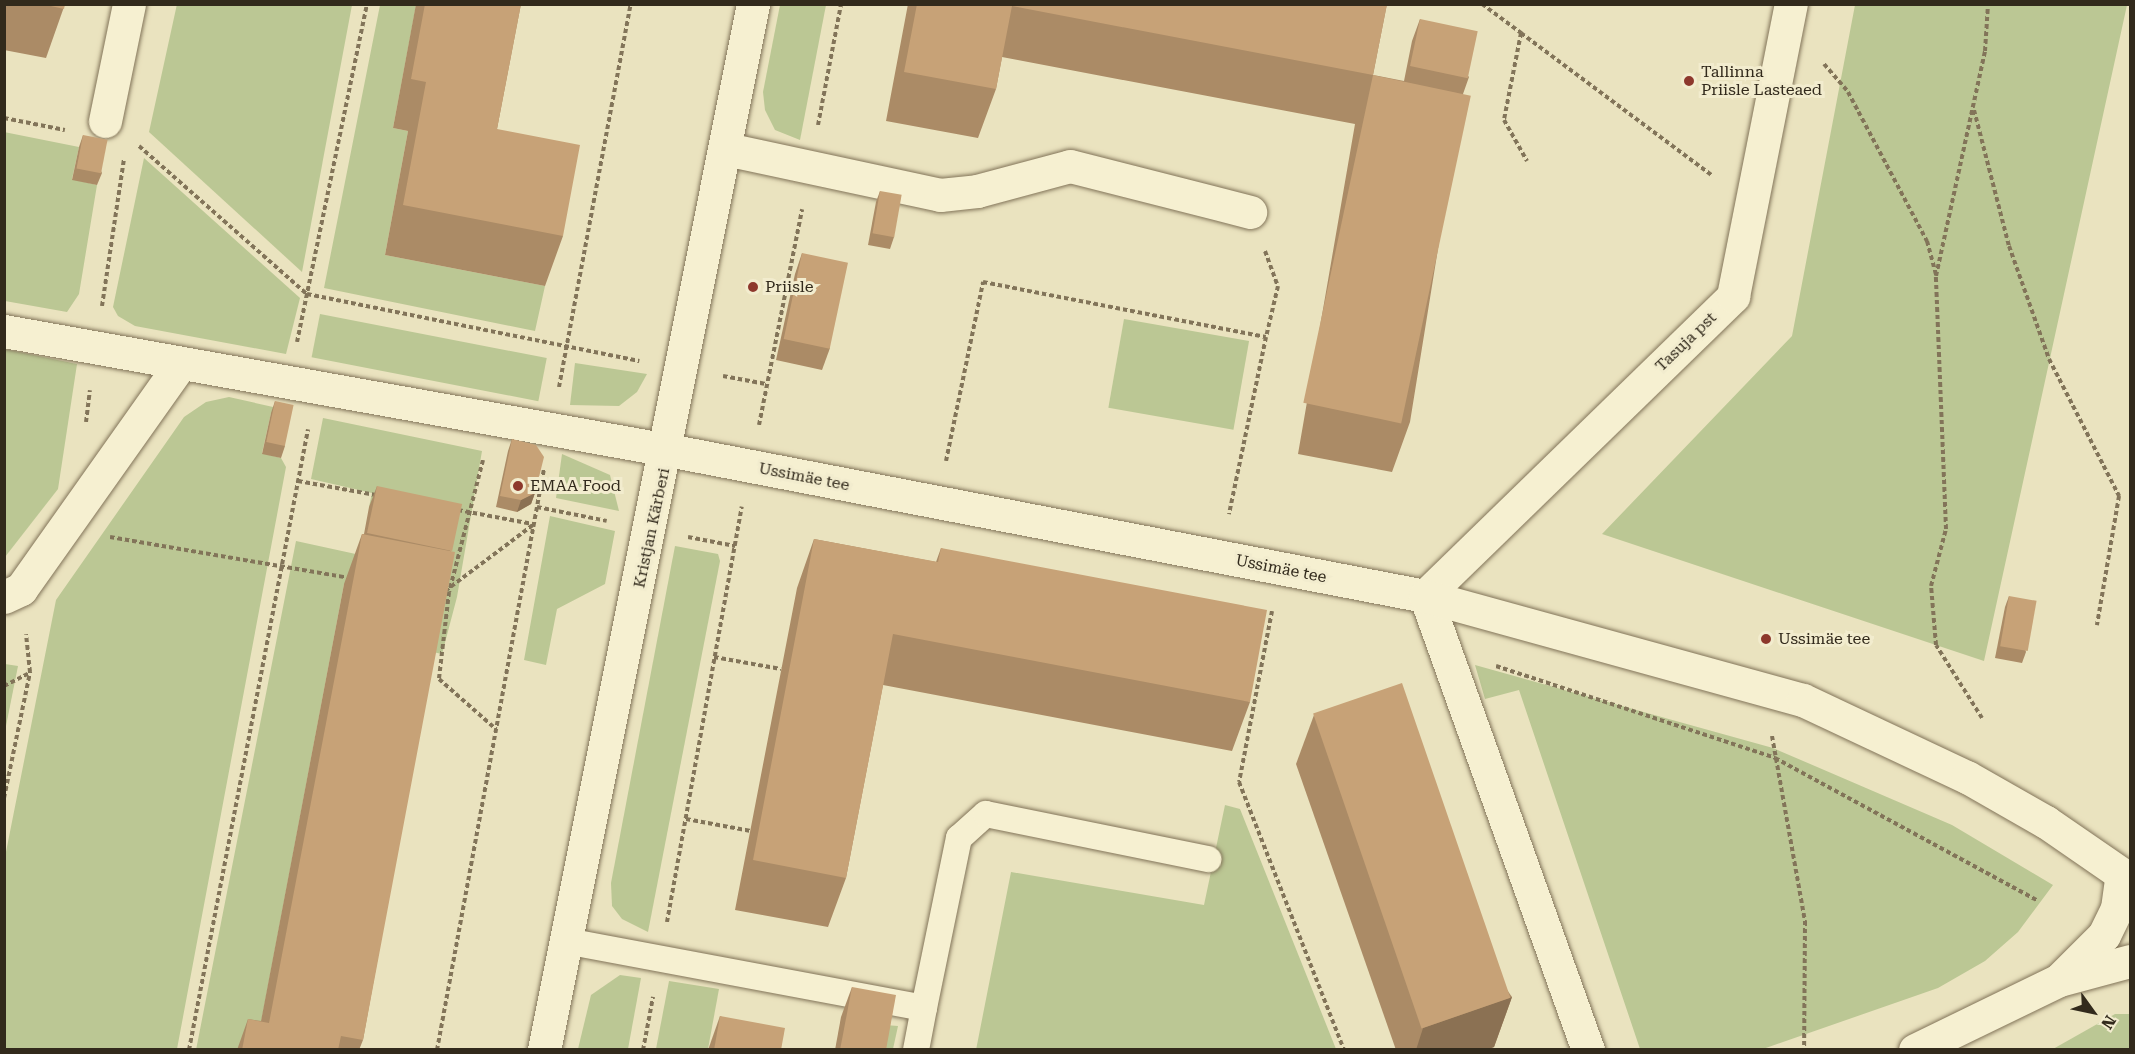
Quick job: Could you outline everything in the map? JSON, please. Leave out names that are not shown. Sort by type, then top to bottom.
[{"type":"street","points":[[115,131],[129,4]]},
{"type":"street","name":"Kristjan Kärberi","points":[[544,1050],[668,450],[753,4]]},
{"type":"street","name":"Tasuja pst","points":[[1425,596],[1733,296],[1789,15]]},
{"type":"street","points":[[726,149],[940,195],[977,191],[1070,166],[1250,212]]},
{"type":"street","name":"Ussimäe tee","points":[[4,330],[668,450],[1425,596],[1767,690],[1876,732],[1967,777],[2046,822],[2126,877]]},
{"type":"street","points":[[13,593],[67,524],[181,363]]},
{"type":"street","points":[[1425,596],[1588,1050]]},
{"type":"street","points":[[2059,980],[2104,935],[2117,908],[2126,877]]},
{"type":"street","points":[[1915,1050],[2059,980],[2130,961]]},
{"type":"lane","points":[[916,1050],[959,838],[986,814],[1208,859]]},
{"type":"lane","points":[[566,941],[924,1008]]},
{"type":"path","points":[[189,1050],[298,481],[307,294],[367,4]]},
{"type":"path","points":[[556,400],[631,4]]},
{"type":"path","points":[[758,430],[841,4]]},
{"type":"path","points":[[1482,4],[1752,206]]},
{"type":"path","points":[[1936,276],[1973,106],[1988,4]]},
{"type":"path","points":[[1789,15],[1848,92],[1928,241],[1936,276],[1946,530],[1931,586],[1936,645],[1982,718]]},
{"type":"path","points":[[1521,33],[1504,120],[1527,161]]},
{"type":"path","points":[[1973,106],[2009,246],[2049,359],[2119,496],[2097,625]]},
{"type":"path","points":[[4,118],[70,131]]},
{"type":"path","points":[[115,131],[137,144],[307,294],[566,350],[645,363]]},
{"type":"path","points":[[1220,557],[1278,286],[1250,212]]},
{"type":"path","points":[[938,503],[983,282],[1266,337]]},
{"type":"path","points":[[709,374],[766,384]]},
{"type":"path","points":[[494,419],[449,592],[439,679],[496,729]]},
{"type":"path","points":[[437,1050],[546,457]]},
{"type":"path","points":[[298,481],[387,497]]},
{"type":"path","points":[[643,1050],[743,503]]},
{"type":"path","points":[[537,507],[610,522]]},
{"type":"path","points":[[453,510],[533,525]]},
{"type":"path","points":[[67,524],[130,543],[360,579]]},
{"type":"path","points":[[438,590],[449,592],[533,525]]},
{"type":"path","points":[[683,537],[735,546]]},
{"type":"path","points":[[4,798],[30,672],[13,593]]},
{"type":"path","points":[[1274,598],[1239,782],[1344,1050]]},
{"type":"path","points":[[714,657],[781,669]]},
{"type":"path","points":[[1493,665],[1774,758],[2037,900]]},
{"type":"path","points":[[4,686],[30,672]]},
{"type":"path","points":[[1767,690],[1774,758],[1805,921],[1804,1050]]},
{"type":"path","points":[[686,819],[751,831]]},
{"type":"green space","points":[[177,4],[352,5],[302,272],[149,132]]},
{"type":"green space","points":[[380,5],[416,5],[393,128],[408,131],[385,255],[545,286],[535,331],[324,288]]},
{"type":"green space","points":[[780,5],[826,5],[800,140],[775,130],[765,110],[763,92]]},
{"type":"green space","points":[[1855,5],[2127,5],[1984,661],[1602,534],[1792,336]]},
{"type":"green space","points":[[4,132],[79,147],[72,179],[97,185],[79,294],[67,312],[5,301]]},
{"type":"green space","points":[[144,158],[300,298],[286,354],[135,326],[118,316],[113,307]]},
{"type":"green space","points":[[320,314],[547,358],[538,401],[312,357]]},
{"type":"green space","points":[[1124,319],[1249,341],[1233,430],[1108,408]]},
{"type":"green space","points":[[5,349],[77,364],[58,489],[5,557]]},
{"type":"green space","points":[[575,363],[647,374],[637,392],[619,406],[570,405]]},
{"type":"green space","points":[[229,397],[291,411],[271,413],[262,453],[281,458],[286,467],[177,1049],[5,1050],[5,857],[56,600],[184,417],[206,402]]},
{"type":"green space","points":[[323,418],[482,451],[457,597],[442,654],[428,651],[344,584],[256,1049],[196,1050],[296,541],[443,573],[453,525],[369,507],[372,493],[311,479]]},
{"type":"green space","points":[[562,454],[610,475],[619,511],[556,498]]},
{"type":"green space","points":[[550,516],[615,531],[605,584],[557,609],[546,665],[524,660]]},
{"type":"green space","points":[[675,546],[718,554],[720,561],[648,932],[622,919],[612,906],[611,883]]},
{"type":"green space","points":[[4,664],[18,666],[5,731]]},
{"type":"green space","points":[[1475,665],[1773,748],[1952,825],[2053,885],[2018,932],[1985,961],[1938,988],[1763,1049],[1640,1049],[1519,690],[1485,699]]},
{"type":"green space","points":[[1225,805],[1240,809],[1336,1049],[976,1050],[1011,872],[1204,905]]},
{"type":"green space","points":[[620,975],[641,978],[628,1049],[578,1049],[591,995]]},
{"type":"green space","points":[[669,981],[719,989],[708,1049],[656,1049]]},
{"type":"green space","points":[[2115,1014],[2130,1014],[2130,1049],[2053,1049]]},
{"type":"green space","points":[[885,1025],[898,1026],[893,1049],[880,1050]]},
{"type":"building","points":[[42,4],[65,4],[64,9]]},
{"type":"building","points":[[425,4],[521,4],[497,129],[580,145],[563,236],[403,205],[426,82],[411,79]]},
{"type":"building","points":[[917,4],[1387,4],[1373,75],[1012,6],[996,89],[904,72]]},
{"type":"building","points":[[1420,19],[1478,31],[1468,78],[1410,66]]},
{"type":"building","points":[[1373,75],[1471,96],[1401,423],[1303,403]]},
{"type":"building","points":[[83,135],[108,140],[101,173],[77,168]]},
{"type":"building","points":[[880,191],[902,195],[894,237],[873,233]]},
{"type":"building","points":[[802,253],[848,263],[830,349],[784,339]]},
{"type":"building","points":[[275,401],[294,405],[285,446],[266,442]]},
{"type":"building","name":"EMAA Food","points":[[512,439],[536,445],[544,457],[535,493],[521,500],[500,496]]},
{"type":"building","points":[[377,486],[462,504],[452,551],[367,533]]},
{"type":"building","points":[[362,534],[455,552],[363,1040],[341,1036],[338,1050],[242,1050],[248,1019],[269,1023]]},
{"type":"building","points":[[814,539],[938,562],[941,548],[1267,610],[1250,702],[893,634],[846,878],[753,860]]},
{"type":"building","points":[[2009,596],[2037,601],[2028,651],[2000,646]]},
{"type":"building","points":[[1402,683],[1510,998],[1422,1028],[1313,714]]},
{"type":"building","points":[[852,987],[896,995],[886,1050],[840,1050]]},
{"type":"building","points":[[720,1016],[785,1028],[781,1050],[714,1050]]},
{"type":"place","name":"Tallinna Priisle Lasteaed","points":[[1689,81]]},
{"type":"place","name":"Priisle","points":[[753,287]]},
{"type":"place","name":"EMAA Food","points":[[518,486]]},
{"type":"place","name":"Ussimäe tee","points":[[1766,639]]}]
